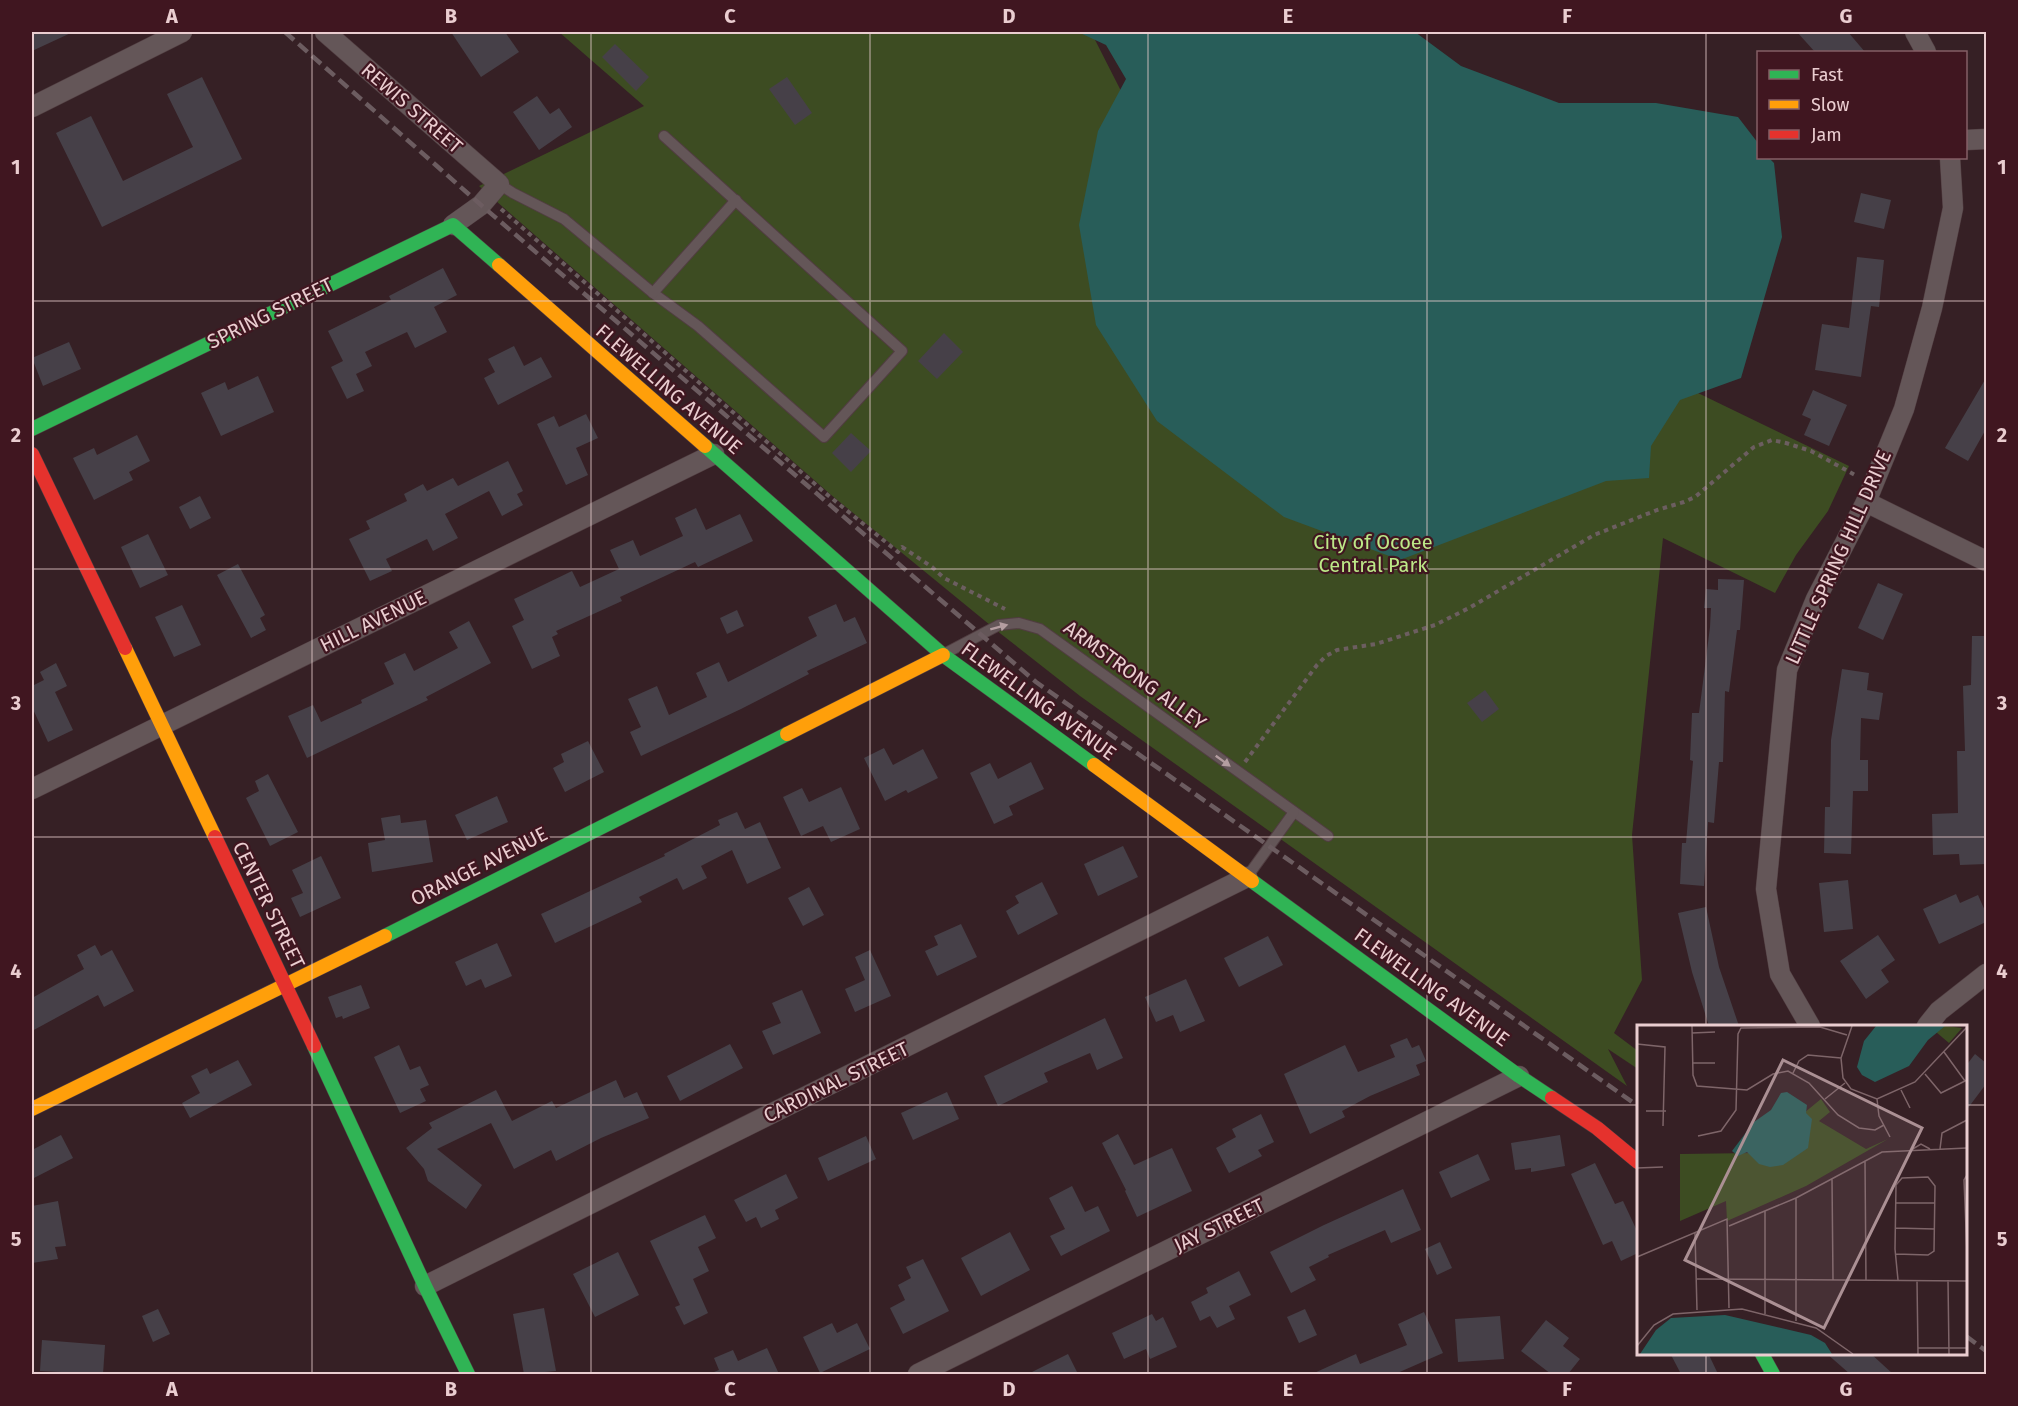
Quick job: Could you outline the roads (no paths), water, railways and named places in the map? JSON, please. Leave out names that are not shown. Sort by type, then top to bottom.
[{"type":"street","points":[[32,107],[182,32]]},
{"type":"street","name":"REWIS STREET","points":[[325,32],[494,190]]},
{"type":"street","points":[[1915,32],[1925,51]]},
{"type":"street","points":[[1967,140],[1986,139]]},
{"type":"street","name":"LITTLE SPRING HILL DRIVE","points":[[1809,1025],[1780,974],[1766,889],[1787,670],[1816,599],[1870,494],[1904,409],[1932,308],[1953,208],[1950,159]]},
{"type":"street","name":"SPRING STREET","points":[[32,429],[453,225],[481,205],[494,190]]},
{"type":"street","name":"FLEWELLING AVENUE","points":[[453,225],[943,655],[1519,1076],[1597,1128],[1637,1161]]},
{"type":"street","name":"CENTER STREET","points":[[32,454],[468,1374]]},
{"type":"street","name":"HILL AVENUE","points":[[32,789],[714,454]]},
{"type":"street","points":[[1870,494],[1986,561]]},
{"type":"street","name":"ORANGE AVENUE","points":[[32,1109],[286,986],[943,655]]},
{"type":"street","name":"CARDINAL STREET","points":[[425,1286],[1247,877]]},
{"type":"street","points":[[1928,1025],[1939,1011],[1986,974]]},
{"type":"street","name":"JAY STREET","points":[[918,1374],[1519,1076]]},
{"type":"street","points":[[1763,1355],[1773,1374]]},
{"type":"lane","points":[[494,190],[513,193],[564,219],[653,293],[698,326],[824,437],[902,351],[664,136]]},
{"type":"lane","points":[[653,293],[736,200]]},
{"type":"lane","name":"ARMSTRONG ALLEY","points":[[943,655],[999,625],[1019,623],[1040,629],[1328,836]]},
{"type":"lane","points":[[1247,877],[1294,812]]},
{"type":"water","points":[[1078,32],[1415,32],[1461,66],[1559,103],[1656,103],[1738,117],[1757,142],[1757,159],[1770,159],[1774,163],[1782,237],[1741,378],[1680,400],[1651,446],[1649,478],[1606,481],[1400,560],[1284,517],[1157,421],[1096,325],[1079,225],[1098,131],[1126,79],[1106,45]]},
{"type":"railway","points":[[285,32],[481,205],[1036,682],[1637,1105]]},
{"type":"railway","points":[[1967,1337],[1986,1351]]},
{"type":"park label","name":"City of Ocoee Central Park","points":[[1373,554]]}]
